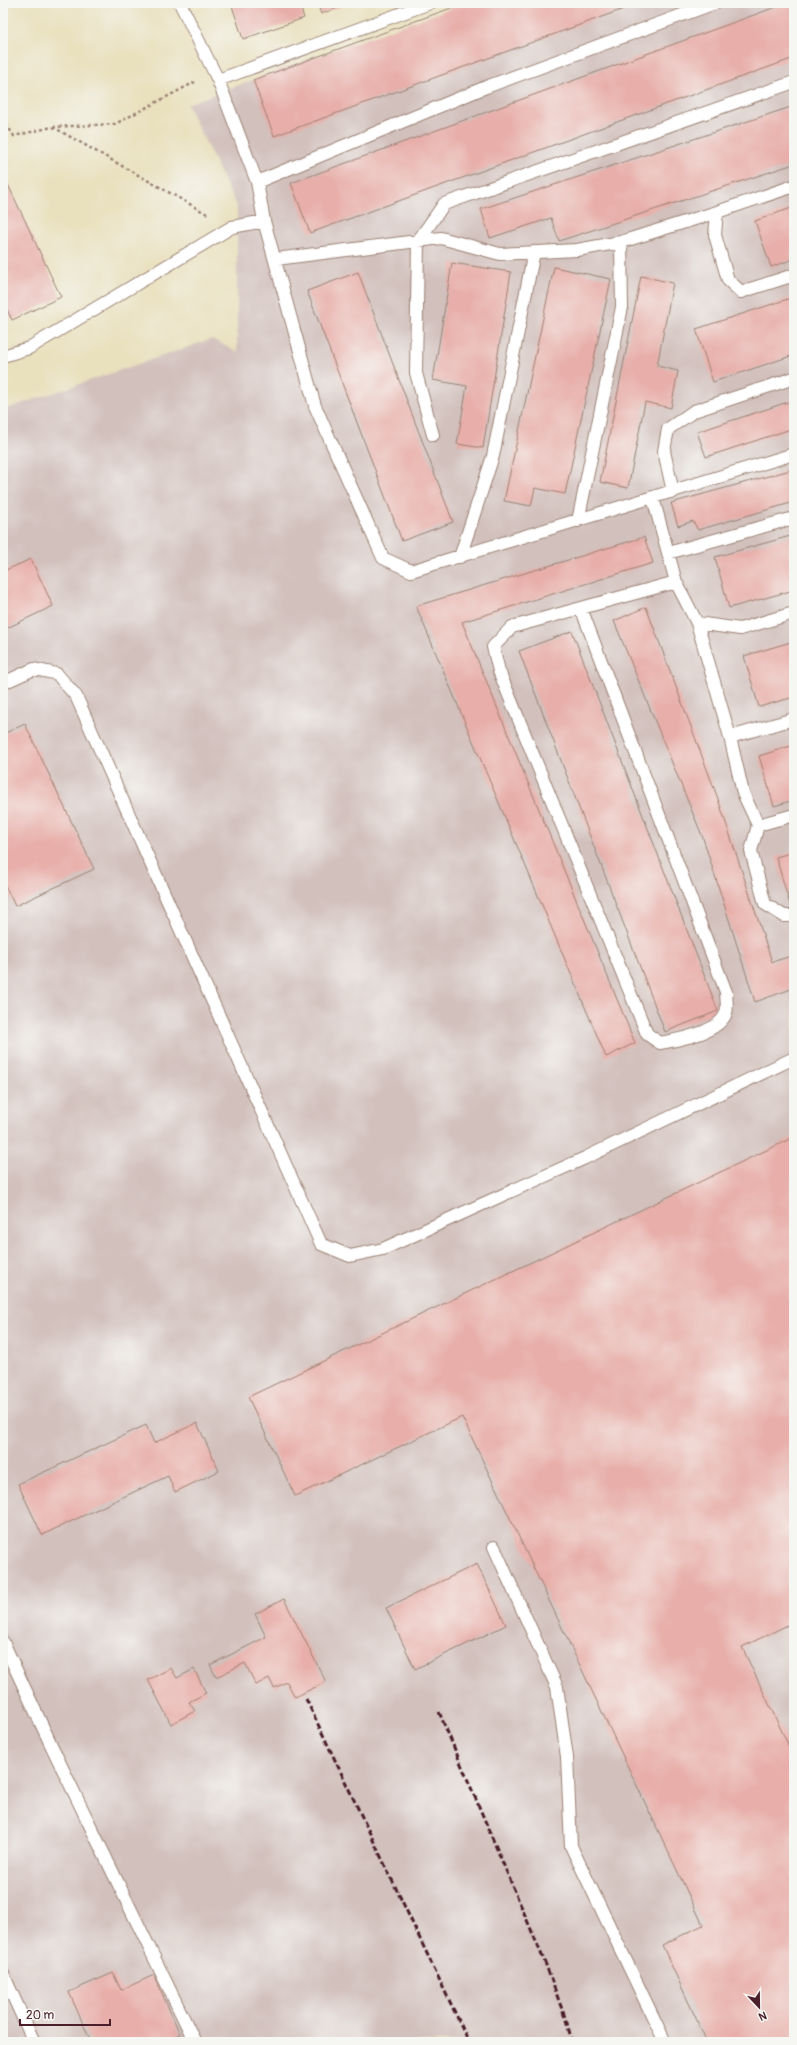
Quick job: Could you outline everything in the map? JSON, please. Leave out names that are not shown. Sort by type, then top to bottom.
[{"type":"lane","points":[[180,3],[218,80],[257,182],[264,221],[276,260],[314,406],[383,558],[411,571],[794,454]]},
{"type":"lane","points":[[218,80],[430,3]]},
{"type":"lane","points":[[257,182],[486,87],[715,3]]},
{"type":"lane","points":[[433,435],[416,373],[418,241],[444,204],[794,82]]},
{"type":"lane","points":[[276,260],[441,238],[500,254],[577,250],[621,242],[794,186]]},
{"type":"lane","points":[[717,212],[715,235],[728,280],[741,292],[794,275]]},
{"type":"lane","points":[[3,356],[29,348],[232,227],[264,221]]},
{"type":"lane","points":[[578,521],[622,307],[621,242]]},
{"type":"lane","points":[[460,557],[493,456],[534,252]]},
{"type":"lane","points":[[673,492],[664,451],[668,429],[694,411],[794,378]]},
{"type":"lane","points":[[653,498],[676,582],[697,623],[730,738],[743,793],[758,825],[751,851],[765,904],[784,916],[794,916]]},
{"type":"lane","points":[[668,553],[794,518]]},
{"type":"lane","points":[[581,608],[726,992],[726,1014],[713,1028],[684,1039],[660,1043],[647,1034],[499,672],[493,647],[512,627],[581,608],[676,582]]},
{"type":"lane","points":[[697,623],[740,629],[794,613]]},
{"type":"lane","points":[[3,682],[34,669],[57,674],[76,696],[321,1244],[350,1256],[384,1249],[585,1158],[794,1058]]},
{"type":"lane","points":[[730,738],[794,719]]},
{"type":"lane","points":[[758,825],[794,816]]},
{"type":"lane","points":[[494,1547],[558,1687],[567,1757],[571,1846],[665,2042]]},
{"type":"lane","points":[[3,1642],[52,1749],[195,2042]]},
{"type":"lane","points":[[3,1974],[34,2042]]},
{"type":"path","points":[[3,118],[14,136],[52,127],[115,124],[197,80],[218,80]]},
{"type":"path","points":[[52,127],[232,227]]},
{"type":"shaded area","points":[[465,3],[794,3],[794,2042],[3,2042],[3,410],[212,339],[237,352],[237,207],[187,104]]},
{"type":"building","points":[[231,3],[299,3],[304,18],[243,39]]},
{"type":"building","points":[[317,3],[350,3],[321,14]]},
{"type":"building","points":[[465,3],[640,3],[274,136],[253,80]]},
{"type":"building","points":[[787,3],[794,3],[794,58],[310,233],[291,183]]},
{"type":"building","points":[[794,106],[794,164],[559,241],[551,218],[490,238],[481,209]]},
{"type":"building","points":[[3,174],[61,297],[12,320],[3,301]]},
{"type":"building","points":[[794,207],[794,259],[771,267],[755,221]]},
{"type":"building","points":[[452,263],[511,272],[483,448],[457,444],[467,386],[433,380]]},
{"type":"building","points":[[554,267],[611,279],[565,494],[535,488],[531,506],[504,501]]},
{"type":"building","points":[[358,272],[453,522],[402,541],[307,291]]},
{"type":"building","points":[[641,276],[673,283],[657,366],[678,371],[671,408],[645,402],[628,488],[600,482]]},
{"type":"building","points":[[794,297],[794,355],[713,382],[696,329]]},
{"type":"building","points":[[794,400],[794,428],[706,457],[697,432]]},
{"type":"building","points":[[794,469],[794,502],[698,530],[693,521],[678,526],[671,503]]},
{"type":"building","points":[[794,535],[794,590],[729,608],[715,557]]},
{"type":"building","points":[[644,537],[653,563],[462,622],[635,1043],[606,1057],[416,606]]},
{"type":"building","points":[[31,559],[53,606],[3,630],[3,564],[6,570]]},
{"type":"building","points":[[646,607],[717,796],[772,962],[794,955],[794,988],[755,1002],[703,838],[614,621]]},
{"type":"building","points":[[572,631],[718,1011],[665,1032],[519,651]]},
{"type":"building","points":[[794,641],[794,697],[759,707],[744,656]]},
{"type":"building","points":[[25,724],[94,869],[15,906],[3,881],[3,734]]},
{"type":"building","points":[[794,745],[794,800],[774,806],[759,756]]},
{"type":"building","points":[[794,852],[794,907],[791,908],[776,857]]},
{"type":"building","points":[[794,1137],[794,1622],[742,1647],[794,1757],[794,2042],[707,2042],[662,1945],[703,1925],[462,1417],[295,1496],[248,1397]]},
{"type":"building","points":[[197,1423],[219,1471],[175,1492],[168,1476],[42,1535],[18,1484],[146,1425],[154,1443]]},
{"type":"building","points":[[477,1564],[506,1625],[415,1669],[386,1608]]},
{"type":"building","points":[[284,1599],[326,1682],[295,1697],[287,1682],[274,1688],[269,1678],[256,1685],[245,1663],[216,1677],[210,1665],[266,1637],[255,1614]]},
{"type":"building","points":[[171,1668],[177,1678],[194,1669],[206,1693],[189,1702],[195,1711],[171,1724],[148,1680]]},
{"type":"building","points":[[113,1973],[121,1990],[154,1975],[180,2034],[163,2042],[91,2042],[69,1992]]},
{"type":"railway","points":[[306,1699],[469,2042]]},
{"type":"railway","points":[[439,1712],[546,1965],[567,2023],[572,2042]]}]
